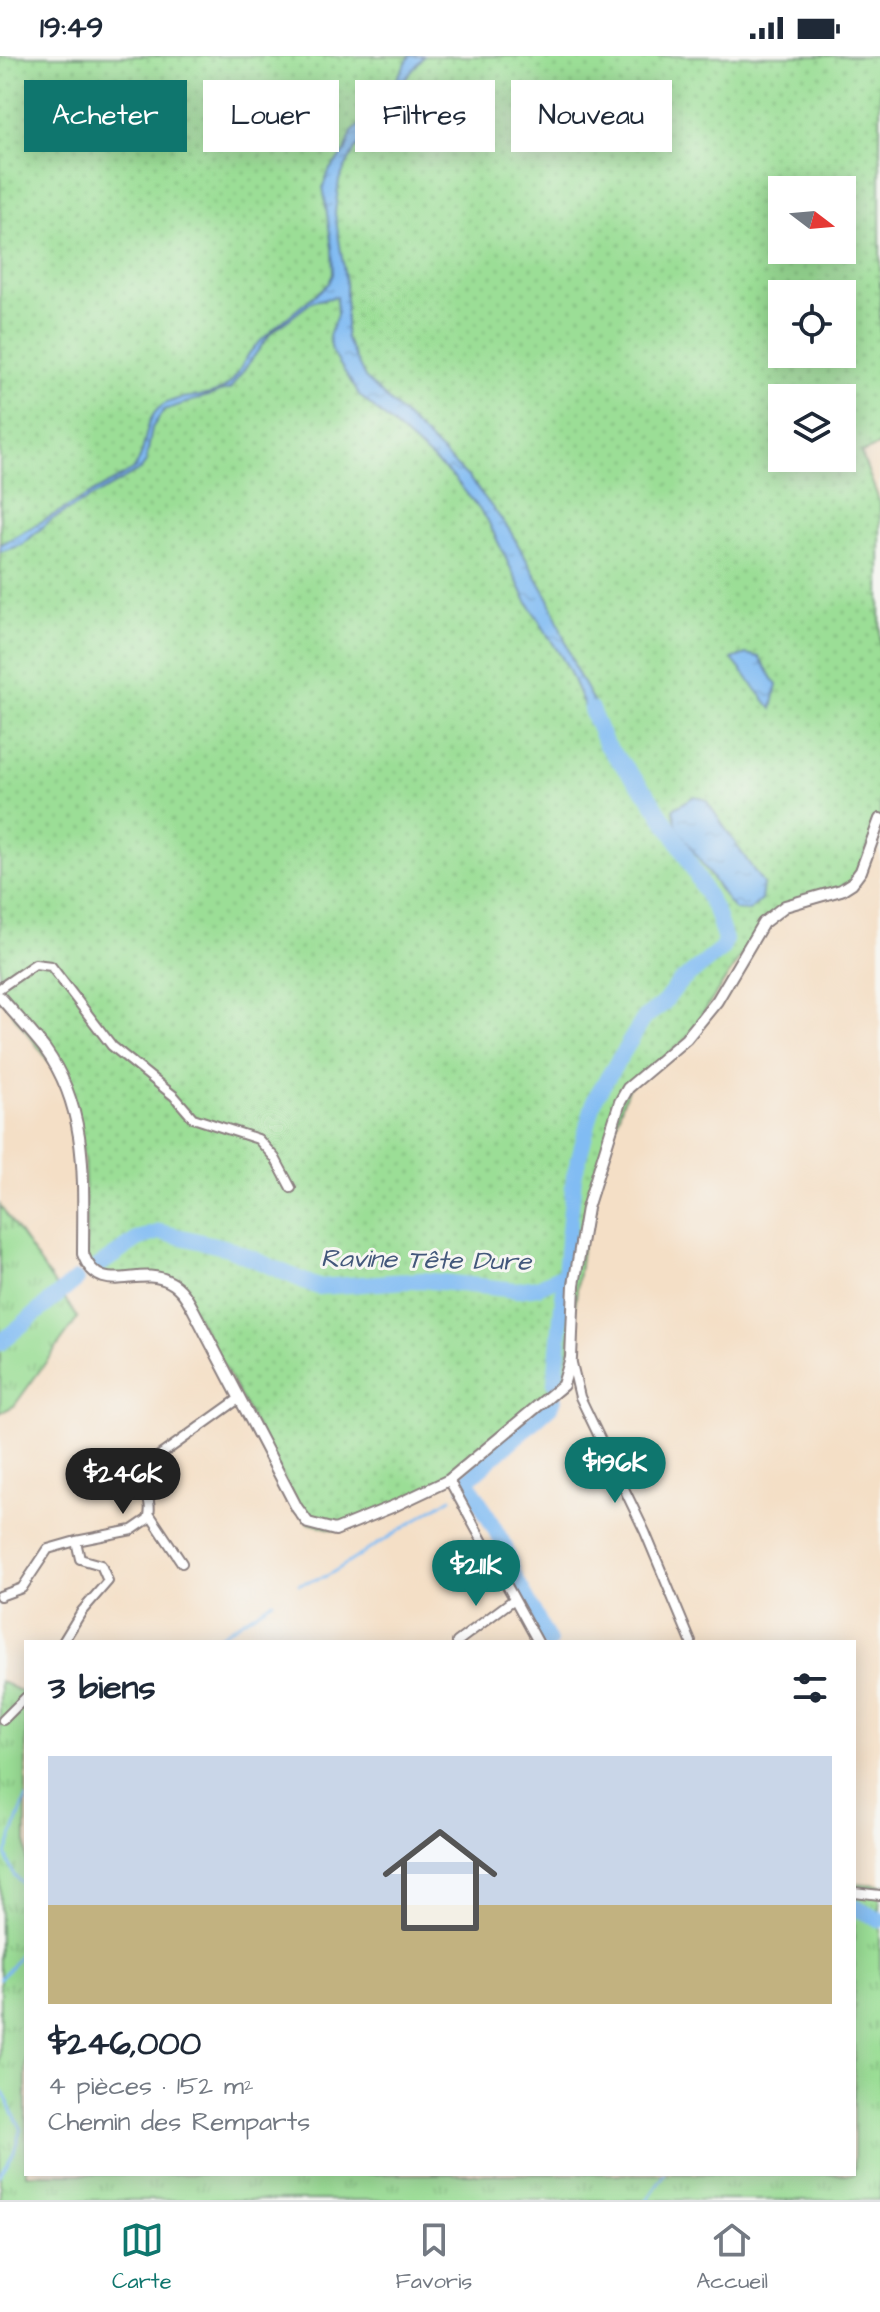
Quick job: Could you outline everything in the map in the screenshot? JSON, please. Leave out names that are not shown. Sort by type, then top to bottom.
[{"type":"street","points":[[0,997],[45,1049],[64,1081],[75,1113],[84,1160],[83,1254],[87,1266],[97,1275],[110,1279],[157,1277],[178,1287],[194,1311],[297,1508],[308,1523],[335,1530],[449,1480],[558,1391],[566,1379],[571,1358],[578,1254],[594,1176],[628,1088],[686,1039],[717,1001],[763,923],[785,906],[841,890],[852,883],[861,871],[880,819]]},
{"type":"street","points":[[0,988],[35,964],[51,966],[112,1046],[174,1096],[193,1118],[258,1139],[275,1158],[291,1188]]},
{"type":"street","points":[[571,1358],[580,1397],[645,1532],[690,1640]]},
{"type":"street","points":[[182,1563],[150,1515],[142,1482],[145,1466],[240,1398]]},
{"type":"street","points":[[449,1480],[537,1640]]},
{"type":"street","points":[[0,1596],[22,1588],[48,1549],[132,1530],[150,1515]]},
{"type":"street","points":[[64,1640],[82,1611],[108,1581],[101,1565],[80,1559],[76,1541]]},
{"type":"street","points":[[460,1640],[513,1600]]},
{"type":"street","points":[[3,1720],[24,1699]]},
{"type":"street","points":[[856,1892],[880,1895]]},
{"type":"green space","points":[[0,56],[880,56],[880,445],[861,453],[880,503],[880,819],[852,883],[785,906],[763,923],[686,1039],[628,1088],[587,1208],[566,1379],[449,1480],[335,1530],[308,1523],[194,1311],[169,1281],[110,1279],[87,1266],[84,1160],[64,1081],[0,997]]},
{"type":"green space","points":[[0,1205],[78,1318],[14,1406],[0,1413]]},
{"type":"green space","points":[[0,1681],[24,1690],[24,2176],[856,2176],[856,1883],[880,1885],[880,2200],[0,2200]]},
{"type":"water","points":[[410,56],[424,56],[405,80],[396,80]]},
{"type":"water","points":[[355,129],[355,149],[339,180],[335,213],[346,284],[346,338],[365,378],[469,478],[509,529],[549,599],[577,672],[597,709],[598,730],[593,726],[567,666],[525,598],[487,519],[455,479],[360,396],[332,352],[329,336],[337,315],[336,297],[313,301],[271,333],[230,389],[164,410],[152,428],[146,462],[140,470],[51,520],[22,545],[0,552],[0,545],[133,470],[141,455],[149,423],[158,409],[174,400],[210,394],[227,386],[251,351],[279,324],[329,283],[333,274],[332,248],[323,186],[330,169],[345,152]]},
{"type":"water","points":[[746,654],[759,657],[777,685],[772,709],[732,659]]},
{"type":"water","points":[[695,796],[706,800],[763,884],[761,900],[749,911],[735,910],[729,903],[677,827],[673,809]]},
{"type":"waterway","name":"Ravine Tête Dure","points":[[555,1383],[574,1176],[595,1098],[645,1017],[662,1005],[679,983],[722,949],[725,940],[716,912],[679,843],[649,796],[606,745],[591,710]]},
{"type":"waterway","name":"Ravine Tête Dure","points":[[97,1267],[138,1239],[160,1232],[228,1248],[318,1287],[422,1280],[517,1290],[538,1287],[563,1275]]},
{"type":"waterway","name":"Ravine Tête Dure","points":[[0,1343],[76,1280]]},
{"type":"waterway","points":[[548,1640],[514,1575],[505,1547],[467,1480],[551,1406],[554,1399]]},
{"type":"waterway","points":[[459,1489],[467,1480]]},
{"type":"waterway","points":[[299,1584],[327,1576],[451,1498]]},
{"type":"waterway","points":[[213,1640],[273,1601]]},
{"type":"waterway","points":[[24,1804],[6,1854],[14,1875],[24,1885]]},
{"type":"waterway","points":[[24,1893],[21,1898],[24,1910]]},
{"type":"waterway","points":[[856,1908],[880,1920]]},
{"type":"waterway","points":[[0,1978],[16,1961],[24,1942]]},
{"type":"waterway","points":[[0,2086],[21,2128],[14,2152],[0,2176]]},
{"type":"waterway","points":[[647,2200],[664,2176]]}]
